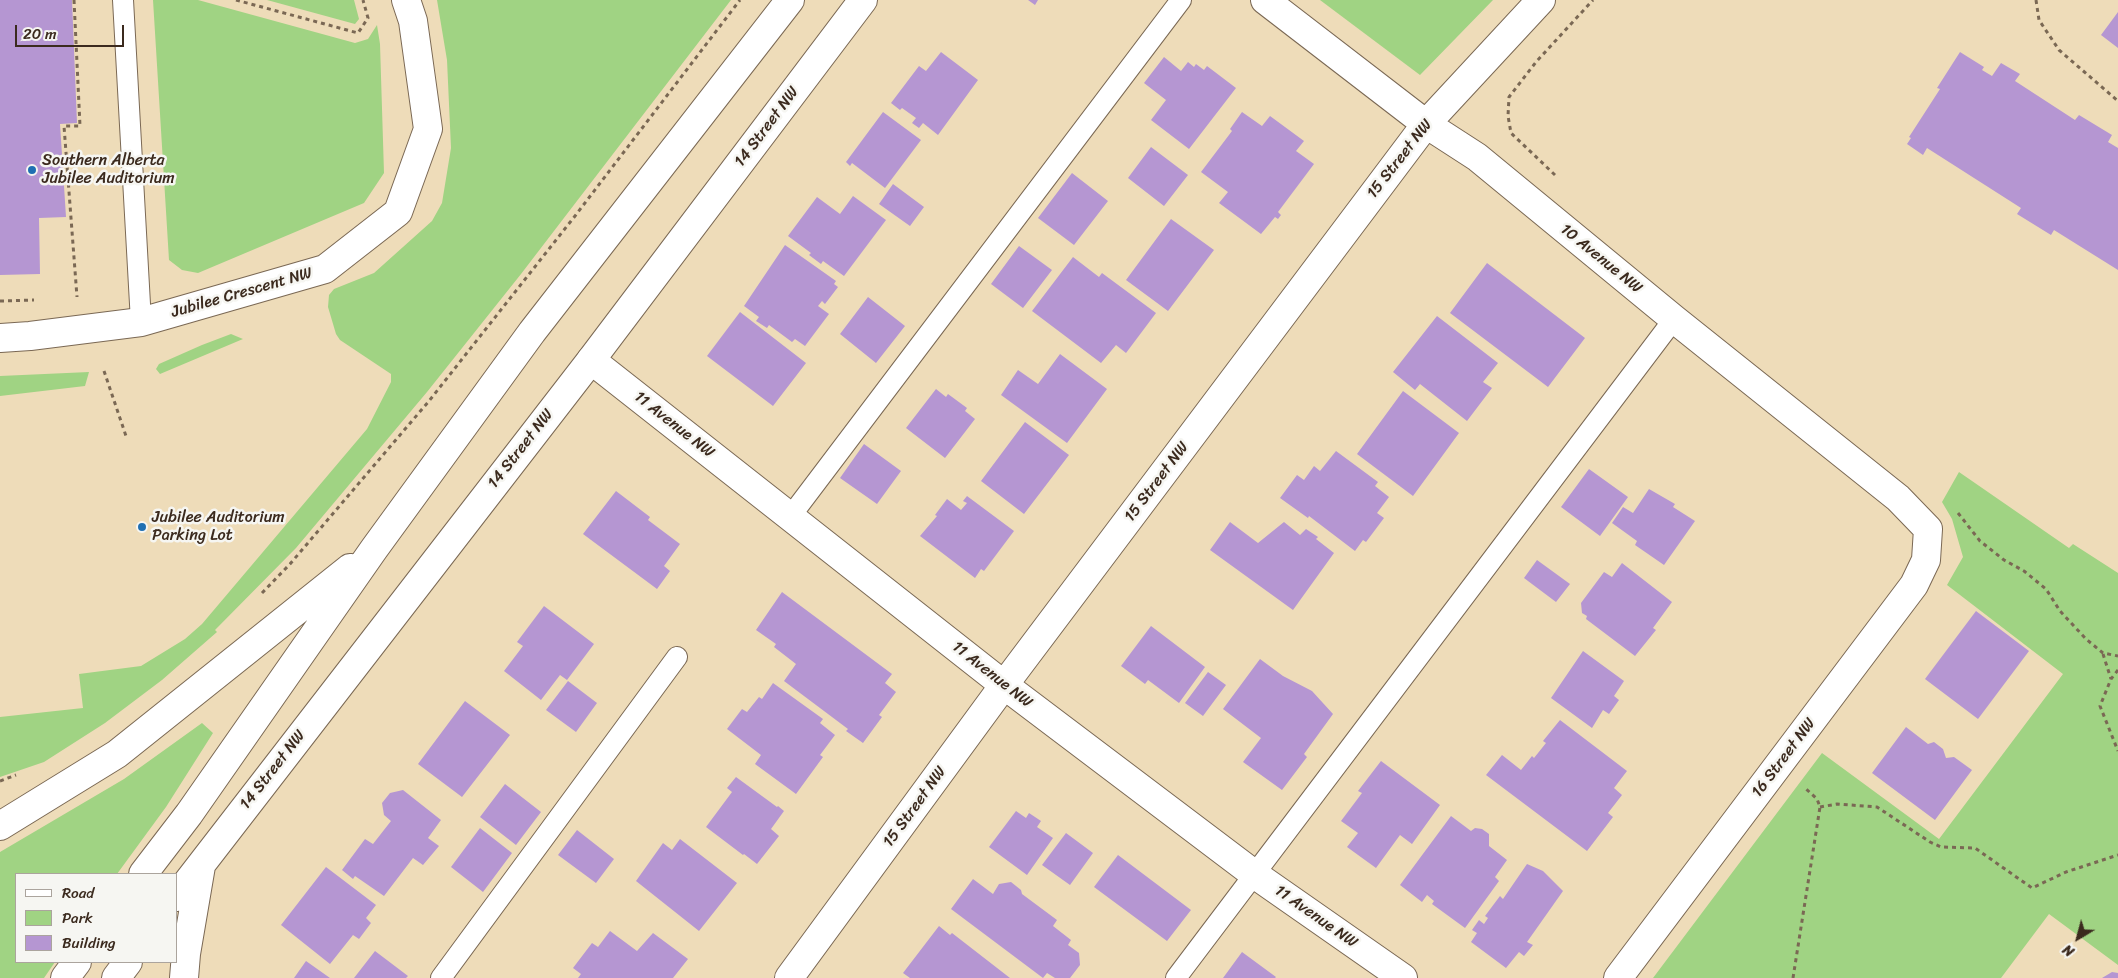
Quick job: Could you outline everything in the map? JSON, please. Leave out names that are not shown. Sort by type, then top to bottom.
[{"type":"street","name":"Jubilee Crescent NW","points":[[0,338],[141,322],[324,269],[398,212],[428,129],[413,21],[406,0]]},
{"type":"street","points":[[144,873],[189,814],[374,549],[532,332],[790,0]]},
{"type":"street","name":"14 Street NW","points":[[178,893],[591,360],[863,0]]},
{"type":"street","name":"10 Avenue NW","points":[[1265,0],[1426,124],[1477,157],[1674,319],[1898,498],[1928,529]]},
{"type":"street","name":"15 Street NW","points":[[789,978],[1004,685],[1426,124],[1541,0]]},
{"type":"street","name":"11 Avenue NW","points":[[591,360],[1004,685],[1254,874],[1403,978]]},
{"type":"street","name":"16 Street NW","points":[[1618,978],[1914,586],[1926,560],[1928,529]]},
{"type":"street","points":[[0,826],[117,754],[374,549]]},
{"type":"street","points":[[184,978],[186,954],[201,862]]},
{"type":"street","points":[[65,978],[76,963]]},
{"type":"street","points":[[116,978],[127,963]]},
{"type":"lane","points":[[122,0],[141,322]]},
{"type":"lane","points":[[790,517],[1181,0]]},
{"type":"lane","points":[[1176,978],[1674,319]]},
{"type":"lane","points":[[442,978],[677,657]]},
{"type":"path","points":[[74,0],[80,126],[64,126],[77,298]]},
{"type":"path","points":[[236,0],[358,32],[368,18],[362,0]]},
{"type":"path","points":[[257,598],[290,564],[429,401],[575,216],[740,0]]},
{"type":"path","points":[[1561,181],[1511,133],[1508,116],[1509,97],[1536,62],[1593,0]]},
{"type":"path","points":[[2036,0],[2039,20],[2059,50],[2118,101]]},
{"type":"path","points":[[1504,131],[1510,127]]},
{"type":"path","points":[[104,371],[126,436]]},
{"type":"path","points":[[1954,509],[1980,541],[2004,560],[2024,571],[2046,589],[2060,611],[2086,639],[2103,653],[2118,656]]},
{"type":"path","points":[[2103,653],[2111,679]]},
{"type":"path","points":[[2118,670],[2111,679],[2100,706],[2118,750]]},
{"type":"path","points":[[0,781],[25,772]]},
{"type":"path","points":[[1793,978],[1820,807],[1817,800],[1802,785]]},
{"type":"path","points":[[1820,807],[1837,804],[1877,807],[1930,842],[1941,847],[1975,848],[2032,888],[2066,872],[2118,855]]},
{"type":"green space","points":[[153,0],[198,0],[355,43],[368,39],[377,25],[380,44],[384,173],[364,203],[198,273],[182,270],[169,260]]},
{"type":"green space","points":[[267,0],[354,0],[359,19],[355,24]]},
{"type":"green space","points":[[437,0],[731,0],[521,274],[427,392],[296,548],[215,630],[217,632],[162,680],[105,723],[44,762],[0,777],[0,717],[83,708],[79,674],[141,666],[185,639],[202,624],[367,429],[391,382],[391,374],[340,340],[336,334],[328,307],[329,295],[334,289],[374,273],[432,221],[442,203],[451,148],[447,60]]},
{"type":"green space","points":[[1320,0],[1493,0],[1420,75]]},
{"type":"green space","points":[[231,334],[243,339],[160,374],[156,369],[159,364]]},
{"type":"green space","points":[[89,372],[85,386],[0,396],[0,376]]},
{"type":"green space","points":[[1959,472],[2069,548],[2073,544],[2118,573],[2118,965],[2049,914],[2001,978],[1653,978],[1822,753],[1939,839],[2063,674],[1947,585],[1963,557],[1952,519],[1942,502]]},
{"type":"green space","points":[[202,723],[213,733],[166,807],[118,873],[15,873],[15,963],[54,963],[44,978],[0,978],[0,852],[124,779]]},
{"type":"building","name":"Southern Alberta Jubilee Auditorium","points":[[0,0],[72,0],[77,123],[60,124],[66,217],[39,218],[40,274],[0,275]]},
{"type":"building","points":[[1028,0],[1038,0],[1035,5]]},
{"type":"building","points":[[2118,12],[2118,48],[2101,35]]},
{"type":"building","points":[[941,52],[978,80],[938,135],[923,123],[919,128],[912,123],[916,118],[891,103],[919,66],[926,71]]},
{"type":"building","points":[[1960,52],[1984,67],[1982,70],[1992,76],[2001,63],[2020,74],[2015,81],[2075,120],[2079,115],[2112,135],[2108,142],[2118,148],[2118,270],[2054,230],[2051,235],[2017,214],[2021,208],[1927,148],[1923,155],[1907,144],[1911,138],[1909,137],[1940,89],[1937,88]]},
{"type":"building","points":[[1164,57],[1181,71],[1188,62],[1194,67],[1196,64],[1204,70],[1207,66],[1236,88],[1189,149],[1151,120],[1166,100],[1144,83]]},
{"type":"building","points":[[883,112],[921,140],[885,188],[852,163],[850,166],[846,162]]},
{"type":"building","points":[[1242,112],[1262,126],[1270,116],[1304,141],[1296,151],[1314,164],[1278,212],[1281,215],[1278,219],[1275,217],[1261,234],[1219,203],[1228,192],[1201,172],[1232,131],[1230,129]]},
{"type":"building","points":[[1151,147],[1188,175],[1164,206],[1128,178]]},
{"type":"building","points":[[1072,173],[1108,201],[1074,245],[1038,218]]},
{"type":"building","points":[[893,184],[924,207],[910,226],[879,204]]},
{"type":"building","points":[[853,196],[886,220],[844,276],[823,261],[821,264],[809,255],[811,253],[788,236],[817,197],[840,214]]},
{"type":"building","points":[[1171,219],[1214,250],[1168,311],[1126,280]]},
{"type":"building","points":[[785,245],[836,281],[834,284],[838,287],[825,304],[822,301],[818,306],[829,314],[805,346],[795,339],[792,342],[769,325],[767,328],[756,321],[759,317],[744,306]]},
{"type":"building","points":[[1019,246],[1052,270],[1023,308],[991,284]]},
{"type":"building","points":[[1073,257],[1099,277],[1102,273],[1156,313],[1126,353],[1116,345],[1101,363],[1032,311]]},
{"type":"building","points":[[1487,263],[1585,338],[1548,387],[1450,313]]},
{"type":"building","points":[[868,297],[905,326],[876,363],[840,334]]},
{"type":"building","points":[[740,312],[806,363],[773,406],[707,356]]},
{"type":"building","points":[[1437,316],[1498,363],[1483,382],[1492,388],[1467,421],[1420,384],[1415,390],[1393,372]]},
{"type":"building","points":[[1060,354],[1107,389],[1067,443],[1001,395],[1018,370],[1038,384]]},
{"type":"building","points":[[936,389],[946,397],[948,394],[967,408],[965,411],[975,419],[945,458],[906,428]]},
{"type":"building","points":[[1403,391],[1459,433],[1413,496],[1357,454]]},
{"type":"building","points":[[1025,422],[1069,455],[1024,514],[981,481]]},
{"type":"building","points":[[864,444],[901,471],[877,504],[840,478]]},
{"type":"building","points":[[1336,451],[1378,482],[1375,486],[1389,497],[1377,513],[1384,518],[1366,542],[1363,540],[1355,551],[1309,516],[1308,518],[1280,498],[1297,475],[1304,480],[1314,466],[1320,471]]},
{"type":"building","points":[[1589,469],[1628,497],[1600,536],[1561,507]]},
{"type":"building","points":[[1649,489],[1675,504],[1673,507],[1695,521],[1664,565],[1635,545],[1637,541],[1612,523],[1623,507],[1633,513]]},
{"type":"building","points":[[616,491],[650,517],[648,520],[680,544],[664,566],[670,571],[657,589],[583,534]]},
{"type":"building","points":[[967,496],[1014,531],[984,571],[981,569],[975,578],[920,536],[937,516],[935,515],[947,499],[961,510],[967,503],[963,501]]},
{"type":"building","points":[[1230,522],[1258,543],[1284,522],[1300,535],[1306,529],[1318,537],[1316,539],[1334,553],[1293,610],[1210,550]]},
{"type":"building","points":[[1537,560],[1570,584],[1556,602],[1524,578]]},
{"type":"building","points":[[1622,563],[1672,602],[1653,628],[1656,630],[1635,656],[1586,619],[1587,616],[1582,613],[1581,603],[1604,572],[1612,577]]},
{"type":"building","points":[[782,592],[892,674],[885,683],[896,692],[879,715],[882,717],[863,743],[846,731],[848,729],[784,681],[796,664],[774,647],[776,644],[756,630]]},
{"type":"building","points":[[544,606],[594,644],[567,680],[560,675],[541,700],[504,671],[523,646],[517,642]]},
{"type":"building","points":[[1976,611],[2029,651],[1978,719],[1925,679]]},
{"type":"building","points":[[1151,626],[1205,667],[1179,703],[1148,680],[1145,684],[1121,666]]},
{"type":"building","points":[[1583,651],[1624,681],[1614,696],[1619,700],[1609,714],[1603,710],[1592,728],[1551,698]]},
{"type":"building","points":[[1260,659],[1283,676],[1312,691],[1333,714],[1304,754],[1307,757],[1282,790],[1243,762],[1261,738],[1223,709]]},
{"type":"building","points":[[1208,672],[1226,685],[1203,716],[1185,703]]},
{"type":"building","points":[[568,681],[597,703],[576,732],[546,710]]},
{"type":"building","points":[[773,683],[823,719],[820,723],[835,735],[820,755],[823,757],[796,794],[755,764],[761,755],[727,729],[742,709],[747,712],[759,697],[762,699]]},
{"type":"building","points":[[465,701],[510,735],[462,797],[418,764]]},
{"type":"building","points":[[1560,720],[1627,771],[1614,788],[1622,795],[1608,813],[1613,817],[1587,851],[1486,775],[1502,755],[1521,770],[1546,743],[1543,741]]},
{"type":"building","points":[[1906,727],[1928,744],[1934,742],[1943,749],[1946,758],[1954,757],[1972,770],[1935,820],[1872,773]]},
{"type":"building","points":[[1381,761],[1440,805],[1412,844],[1400,835],[1376,868],[1347,847],[1358,833],[1341,821],[1362,793],[1358,791]]},
{"type":"building","points":[[736,777],[784,811],[771,829],[779,836],[757,864],[706,827],[732,792],[727,788]]},
{"type":"building","points":[[505,784],[541,812],[516,845],[480,817]]},
{"type":"building","points":[[403,790],[441,820],[428,838],[439,846],[423,865],[413,858],[384,896],[355,876],[353,879],[342,870],[365,839],[373,844],[391,821],[384,815],[382,803],[390,793]]},
{"type":"building","points":[[1016,811],[1026,818],[1029,813],[1041,821],[1037,827],[1053,838],[1027,875],[989,847]]},
{"type":"building","points":[[1451,816],[1471,831],[1475,828],[1482,829],[1489,834],[1489,846],[1507,860],[1495,877],[1499,881],[1465,928],[1432,904],[1434,901],[1427,895],[1422,902],[1400,885]]},
{"type":"building","points":[[480,828],[512,853],[483,892],[451,867]]},
{"type":"building","points":[[577,830],[614,859],[596,883],[558,855]]},
{"type":"building","points":[[1066,833],[1093,853],[1070,885],[1042,865]]},
{"type":"building","points":[[680,839],[737,883],[699,931],[636,881],[663,843],[672,850]]},
{"type":"building","points":[[1118,855],[1191,910],[1167,941],[1094,887]]},
{"type":"building","points":[[1527,864],[1543,871],[1563,891],[1527,942],[1533,945],[1524,956],[1519,952],[1506,968],[1471,942],[1477,933],[1472,930],[1479,920],[1484,924],[1488,918],[1485,916],[1500,896],[1503,899]]},
{"type":"building","points":[[326,867],[376,905],[366,918],[371,923],[359,939],[353,935],[330,964],[281,925]]},
{"type":"building","points":[[973,879],[993,894],[999,884],[1011,882],[1021,890],[1022,894],[1057,920],[1053,926],[1071,940],[1068,945],[1079,953],[1080,965],[1070,978],[1055,978],[1047,973],[1043,978],[951,909]]},
{"type":"building","points":[[939,926],[950,935],[952,933],[1010,978],[910,978],[903,973]]},
{"type":"building","points":[[610,931],[637,951],[653,933],[688,959],[673,978],[578,978],[581,974],[573,968],[592,943],[598,947]]},
{"type":"building","points":[[375,951],[408,976],[406,978],[354,978]]},
{"type":"building","points":[[1242,952],[1276,977],[1223,978]]},
{"type":"building","points":[[306,961],[330,978],[294,978]]},
{"type":"building","points":[[2112,972],[2118,973],[2118,978],[2102,978]]},
{"type":"place","name":"Southern Alberta Jubilee Auditorium","points":[[32,170]]},
{"type":"place","name":"Jubilee Auditorium Parking Lot","points":[[142,527]]}]
